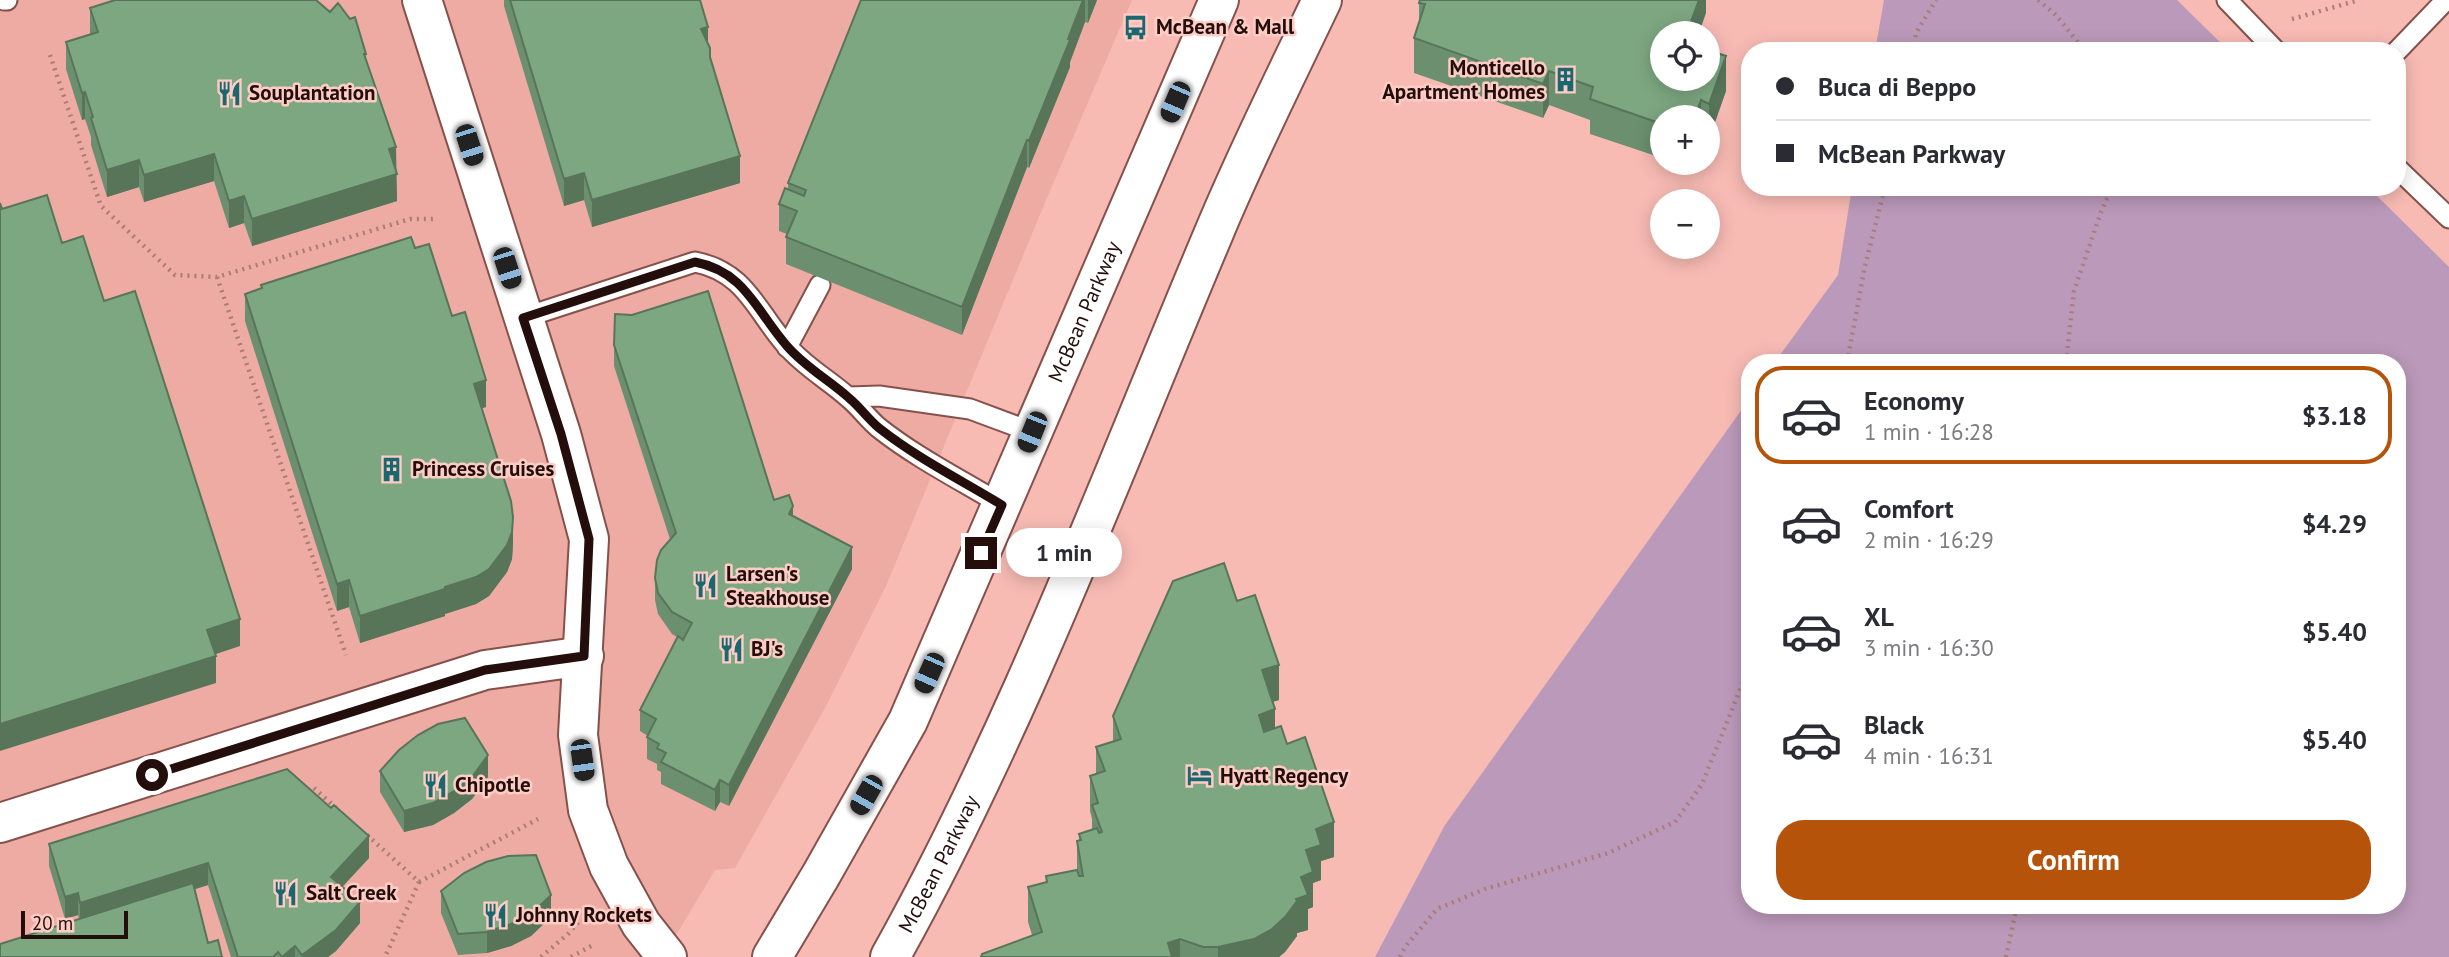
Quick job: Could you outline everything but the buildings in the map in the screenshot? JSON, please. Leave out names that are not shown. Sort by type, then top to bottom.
[{"type":"main road","points":[[422,0],[561,434],[589,539],[578,735],[588,810],[609,866],[641,924],[667,957]]},
{"type":"main road","name":"McBean Parkway","points":[[772,957],[908,721],[1219,0]]},
{"type":"main road","name":"McBean Parkway","points":[[890,957],[978,787],[1100,506],[1214,231],[1322,0]]},
{"type":"main road","points":[[0,823],[485,670],[584,656]]},
{"type":"lane","points":[[2227,0],[2267,42]]},
{"type":"lane","points":[[2406,42],[2446,0]]},
{"type":"lane","points":[[2406,177],[2449,218]]},
{"type":"lane","points":[[523,318],[695,262],[714,266],[737,279],[788,347],[808,367],[849,397],[878,427],[939,468],[1002,505]]},
{"type":"lane","points":[[788,347],[820,285]]},
{"type":"lane","points":[[849,397],[879,396],[970,410],[1032,432]]},
{"type":"path","points":[[1914,42],[1916,33],[1936,0]]},
{"type":"path","points":[[2038,0],[2056,15],[2078,42]]},
{"type":"path","points":[[2292,19],[2359,0]]},
{"type":"path","points":[[50,55],[101,206],[176,275],[217,277],[410,219],[437,219]]},
{"type":"path","points":[[1848,354],[1865,266],[1883,196]]},
{"type":"path","points":[[2067,354],[2074,291],[2108,196]]},
{"type":"path","points":[[217,277],[346,655]]},
{"type":"path","points":[[1400,957],[1405,947],[1437,909],[1485,889],[1608,853],[1675,822],[1702,784],[1741,687]]},
{"type":"path","points":[[314,788],[342,814]]},
{"type":"path","points":[[385,957],[419,882],[538,819]]},
{"type":"path","points":[[362,831],[419,882]]},
{"type":"path","points":[[2006,957],[2015,914]]},
{"type":"path","points":[[541,957],[580,920]]},
{"type":"path","points":[[570,957],[593,944]]},
{"type":"shaded area","points":[[0,0],[1132,0],[886,586],[825,708],[735,868],[715,870],[663,957],[0,957]]},
{"type":"shaded area","points":[[1884,0],[2177,0],[2220,42],[1877,42]]},
{"type":"shaded area","points":[[1851,196],[2377,196],[2449,267],[2449,957],[1375,957],[1445,825],[1741,411],[1741,914],[2406,914],[2406,354],[1781,354],[1838,275]]},
{"type":"place","name":"McBean & Mall","points":[[1136,27]]},
{"type":"place","name":"Monticello Apartment Homes","points":[[1565,80]]},
{"type":"place","name":"Souplantation","points":[[229,93]]},
{"type":"place","name":"Princess Cruises","points":[[392,469]]},
{"type":"place","name":"Larsen's Steakhouse","points":[[706,586]]},
{"type":"place","name":"BJ's","points":[[731,649]]},
{"type":"place","name":"Hyatt Regency","points":[[1200,776]]},
{"type":"place","name":"Chipotle","points":[[435,785]]},
{"type":"place","name":"Salt Creek","points":[[286,893]]},
{"type":"place","name":"Johnny Rockets","points":[[496,915]]},
{"type":"route","points":[[152,775],[485,670],[584,656],[589,539],[561,434],[523,318],[695,262],[714,266],[737,279],[788,347],[808,367],[849,397],[878,427],[939,468],[1002,505],[981,553]]}]
